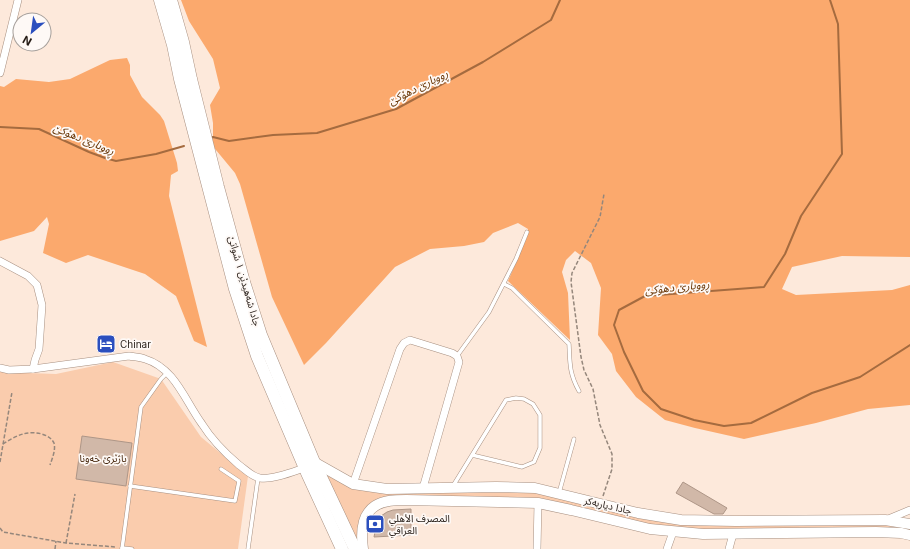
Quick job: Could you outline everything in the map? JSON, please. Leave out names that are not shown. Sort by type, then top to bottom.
[{"type":"main road","name":"جادا شەهیدێن ١ شواتێ","points":[[160,0],[185,79],[214,188],[261,335],[342,549]]},
{"type":"main road","name":"جادا شەهیدێن ١ شواتێ","points":[[171,0],[183,42],[185,79]]},
{"type":"main road","name":"جادا شەهیدێن ١ شواتێ","points":[[309,465],[355,549]]},
{"type":"main road","name":"جادا دیاربه‌كر","points":[[309,465],[353,484],[387,489],[455,487],[535,488],[601,504],[681,520],[884,520],[910,524]]},
{"type":"main road","points":[[455,487],[457,501]]},
{"type":"main road","name":"جادا دیاربه‌كر","points":[[363,549],[362,529],[366,514],[375,505],[389,501],[538,503],[650,529],[703,534],[876,532],[901,533],[910,535]]},
{"type":"street","points":[[0,73],[18,0]]},
{"type":"street","points":[[0,261],[28,276],[37,285],[42,305],[40,348],[35,360],[34,369]]},
{"type":"street","points":[[353,484],[400,349],[404,343],[410,340],[452,353],[457,356],[459,362],[423,488]]},
{"type":"street","points":[[0,368],[9,370],[34,369],[129,356],[145,359],[168,372],[179,386],[201,424],[228,456],[246,471],[258,478],[267,478],[309,465]]},
{"type":"street","points":[[538,503],[538,549]]},
{"type":"street","points":[[884,520],[910,510]]},
{"type":"street","points":[[667,549],[673,532]]},
{"type":"street","points":[[729,549],[733,534]]},
{"type":"lane","points":[[457,356],[489,312],[504,284],[527,232]]},
{"type":"lane","points":[[504,284],[512,288],[569,344],[570,371],[578,391]]},
{"type":"lane","points":[[132,549],[122,548],[141,407],[161,379],[168,372]]},
{"type":"lane","points":[[455,487],[472,455],[506,400],[516,398],[524,399],[533,404],[540,415],[540,448],[534,462],[522,468],[472,455]]},
{"type":"lane","points":[[559,494],[574,439]]},
{"type":"lane","points":[[130,486],[235,501],[239,481],[221,469]]},
{"type":"lane","points":[[248,549],[258,478]]},
{"type":"path","points":[[601,504],[612,469],[612,454],[600,425],[592,389],[583,363],[571,282],[572,273],[600,217],[604,194]]},
{"type":"path","points":[[0,462],[12,392]]},
{"type":"path","points":[[3,444],[24,433],[39,433],[48,436],[54,443],[50,465]]},
{"type":"path","points":[[66,542],[75,494]]},
{"type":"path","points":[[0,528],[3,532]]},
{"type":"path","points":[[0,534],[3,532],[56,541],[122,548]]},
{"type":"path","points":[[55,549],[56,541]]},
{"type":"green space","name":"باژێرێ خه‌ونا","points":[[113,362],[161,379],[201,437],[248,476],[238,549],[0,549],[0,372],[56,374]]},
{"type":"green space","points":[[314,462],[353,484],[535,488],[681,520],[910,524],[910,535],[703,534],[537,503],[375,505],[355,549]]},
{"type":"shaded area","points":[[181,0],[910,0],[910,257],[842,256],[792,267],[782,289],[796,295],[892,290],[910,285],[910,405],[868,409],[816,423],[744,439],[665,420],[636,397],[616,371],[612,354],[598,335],[601,288],[591,263],[575,251],[566,260],[562,272],[568,293],[570,340],[508,281],[527,237],[528,229],[518,223],[493,233],[484,242],[464,246],[430,249],[395,267],[304,365],[272,297],[240,184],[235,173],[211,144],[213,137],[213,123],[210,105],[220,88],[213,59],[189,21]]},
{"type":"shaded area","points":[[127,58],[130,65],[130,75],[142,97],[164,121],[177,163],[178,171],[171,175],[169,196],[207,347],[194,341],[176,296],[145,274],[88,255],[66,263],[43,253],[49,224],[47,217],[34,231],[0,241],[0,86],[4,87],[16,79],[49,82],[70,79],[110,60]]},
{"type":"building","points":[[82,436],[132,443],[126,486],[76,479]]},
{"type":"building","points":[[683,482],[727,508],[723,514],[714,514],[676,493]]},
{"type":"building","points":[[411,509],[411,535],[374,537],[377,521],[381,516],[393,510]]},
{"type":"waterway","name":"ڕووبارێ دهۆكێ","points":[[211,138],[213,137],[229,141],[273,135],[317,133],[396,109],[483,62],[551,20],[560,0]]},
{"type":"waterway","name":"ڕووبارێ دهۆكێ","points":[[830,0],[838,24],[842,154],[801,216],[785,254],[764,287],[645,296],[619,310],[614,325],[624,352],[643,391],[661,409],[694,420],[724,426],[751,423],[812,393],[860,377],[910,345]]},
{"type":"waterway","name":"ڕووبارێ دهۆكێ","points":[[0,127],[39,129],[89,152],[116,161],[156,154],[184,146]]},
{"type":"place","name":"Chinar","points":[[106,344]]},
{"type":"place","name":"المصرف الأهلي العراقي","points":[[375,524]]}]
